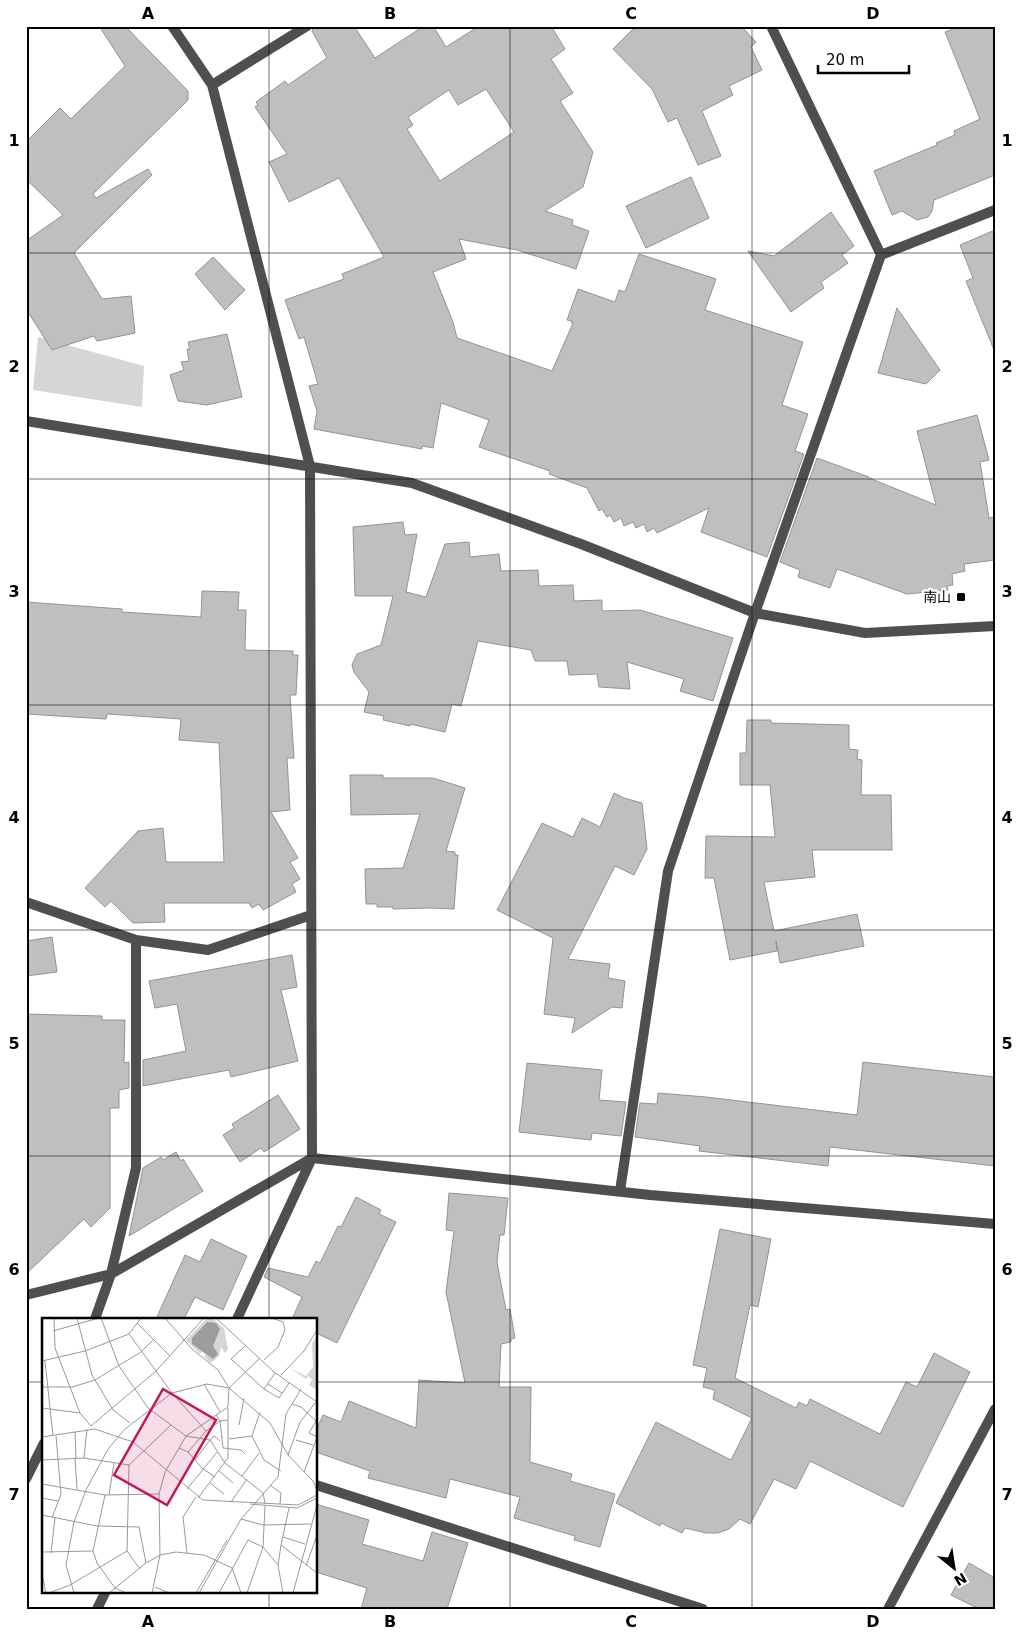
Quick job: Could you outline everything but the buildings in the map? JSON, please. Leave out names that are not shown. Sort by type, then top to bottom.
[{"type":"street","points":[[172,26],[212,84],[310,466],[312,1158],[237,1318]]},
{"type":"street","points":[[212,84],[307,26]]},
{"type":"street","points":[[620,1191],[668,871],[755,613],[880,254],[771,26]]},
{"type":"street","points":[[880,254],[995,210]]},
{"type":"street","points":[[26,421],[412,483],[581,544],[755,613],[865,633],[995,626]]},
{"type":"street","points":[[26,902],[136,940],[208,950],[311,915]]},
{"type":"street","points":[[95,1318],[111,1274],[136,1168],[136,940]]},
{"type":"street","points":[[26,1295],[111,1274],[312,1158],[620,1191],[995,1224]]},
{"type":"street","points":[[888,1609],[995,1409]]},
{"type":"street","points":[[26,1479],[42,1446]]},
{"type":"street","points":[[318,1486],[703,1609]]},
{"type":"street","points":[[97,1609],[106,1592]]},
{"type":"shaded area","points":[[38,337],[144,366],[142,407],[33,390]]},
{"type":"place","name":"南山","points":[[961,597]]}]
